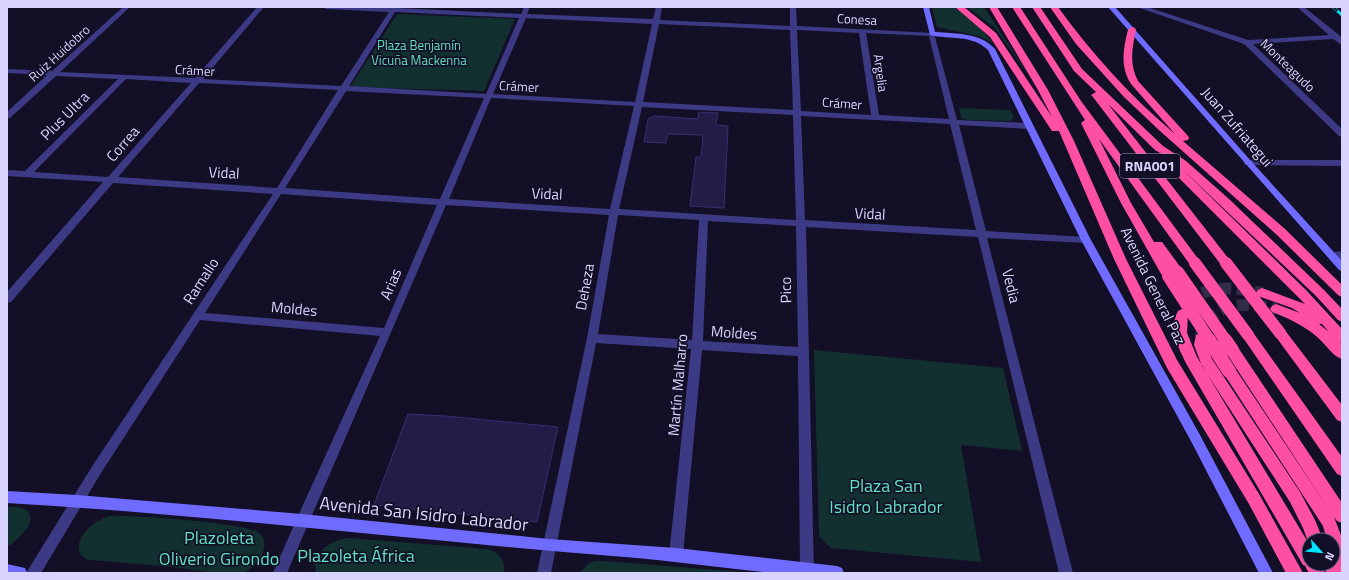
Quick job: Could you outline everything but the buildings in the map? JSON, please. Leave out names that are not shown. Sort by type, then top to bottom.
[{"type":"highway","points":[[959,7],[993,35],[1028,86],[1082,171]]},
{"type":"highway","name":"Avenida General Paz","points":[[993,7],[1043,90],[1069,141],[1120,259],[1168,357],[1254,499],[1295,573]]},
{"type":"highway","name":"RNA001","points":[[1016,7],[1077,102],[1248,336],[1342,470]]},
{"type":"highway","name":"RNA001","points":[[1036,7],[1077,69],[1110,115],[1280,333],[1342,416]]},
{"type":"highway","points":[[1054,7],[1079,42],[1127,95],[1163,129],[1234,189],[1281,232],[1342,292]]},
{"type":"highway","points":[[1132,30],[1126,56],[1129,74],[1134,82],[1174,129],[1234,189]]},
{"type":"highway","points":[[1077,69],[1159,148],[1173,166],[1302,293],[1341,336]]},
{"type":"highway","points":[[1077,102],[1099,151],[1126,203],[1173,274],[1229,371],[1328,521],[1335,540],[1337,552],[1336,564],[1333,573]]},
{"type":"highway","points":[[1159,148],[1182,163],[1225,202],[1342,316]]},
{"type":"highway","points":[[1173,274],[1232,350],[1342,516]]},
{"type":"highway","points":[[1262,293],[1296,305],[1316,317],[1341,336]]},
{"type":"highway","points":[[1276,309],[1296,316],[1321,331],[1342,354]]},
{"type":"highway","points":[[1182,314],[1180,322],[1180,335],[1192,361],[1301,545]]},
{"type":"highway","points":[[1200,339],[1200,346],[1207,362],[1295,496],[1312,532]]},
{"type":"street","name":"Ruiz Huidobro","points":[[7,116],[127,7]]},
{"type":"street","name":"Correa","points":[[7,299],[261,7]]},
{"type":"street","name":"Conesa","points":[[326,7],[525,12],[656,23],[932,34],[969,37],[979,40],[986,44],[990,49],[1029,126]]},
{"type":"street","name":"Deheza","points":[[544,573],[592,338],[614,213],[643,86],[659,7]]},
{"type":"street","name":"Pico","points":[[793,7],[801,224],[807,572]]},
{"type":"street","name":"Vedia","points":[[926,7],[953,122],[983,234],[1066,573]]},
{"type":"street","name":"Juan Zufriategui","points":[[1111,7],[1248,163],[1337,255],[1342,267]]},
{"type":"street","name":"Monteagudo","points":[[1140,7],[1247,42],[1342,134]]},
{"type":"street","points":[[1300,7],[1342,43]]},
{"type":"street","name":"Ramallo","points":[[33,573],[77,501],[279,190],[342,88],[394,8]]},
{"type":"street","name":"Arias","points":[[280,573],[302,520],[444,202],[525,12]]},
{"type":"street","name":"Argelia","points":[[862,32],[875,118]]},
{"type":"street","points":[[1247,42],[1336,38]]},
{"type":"street","name":"Crámer","points":[[7,71],[1029,126]]},
{"type":"street","name":"Plus Ultra","points":[[27,174],[123,78]]},
{"type":"street","points":[[1029,126],[1086,240],[1196,439],[1266,573]]},
{"type":"street","points":[[1248,163],[1342,162]]},
{"type":"street","name":"Vidal","points":[[7,173],[614,213],[1086,240]]},
{"type":"street","name":"Martín Malharro","points":[[676,554],[697,345],[704,218]]},
{"type":"street","name":"Moldes","points":[[197,316],[387,332]]},
{"type":"street","name":"Moldes","points":[[592,338],[803,352]]},
{"type":"street","name":"Avenida San Isidro Labrador","points":[[7,497],[77,501],[302,520],[549,545],[676,554],[807,572],[837,573]]},
{"type":"street","points":[[7,571],[20,573]]},
{"type":"green space","points":[[932,7],[954,7],[978,25],[994,44],[979,36],[937,27]]},
{"type":"green space","points":[[967,7],[984,7],[1036,86],[995,28]]},
{"type":"green space","name":"Plaza Benjamín Vicuña Mackenna","points":[[397,14],[515,19],[484,91],[350,87]]},
{"type":"green space","points":[[959,108],[1010,110],[1014,117],[1011,121],[967,120],[961,118]]},
{"type":"green space","name":"Plaza San Isidro Labrador","points":[[814,350],[1003,368],[1022,451],[961,445],[981,562],[831,548],[819,536]]},
{"type":"green space","points":[[7,507],[17,507],[26,510],[30,514],[31,519],[29,525],[21,536],[7,547]]},
{"type":"green space","name":"Plazoleta Oliverio Girondo","points":[[110,516],[188,520],[249,529],[259,533],[263,538],[265,543],[264,549],[253,567],[242,573],[235,574],[89,560],[83,557],[80,553],[79,543],[84,533],[96,522]]},
{"type":"green space","name":"Plazoleta África","points":[[349,538],[487,549],[495,552],[501,557],[504,564],[504,573],[316,573],[316,559],[319,553],[324,548],[336,541]]},
{"type":"green space","points":[[595,561],[756,573],[580,573],[588,564]]},
{"type":"tunnel","points":[[1188,303],[1204,292],[1213,290],[1232,289],[1262,293]]},
{"type":"tunnel","points":[[1200,338],[1213,316],[1221,310],[1240,305],[1252,305],[1276,309]]},
{"type":"railway","points":[[1333,7],[1342,15]]}]
